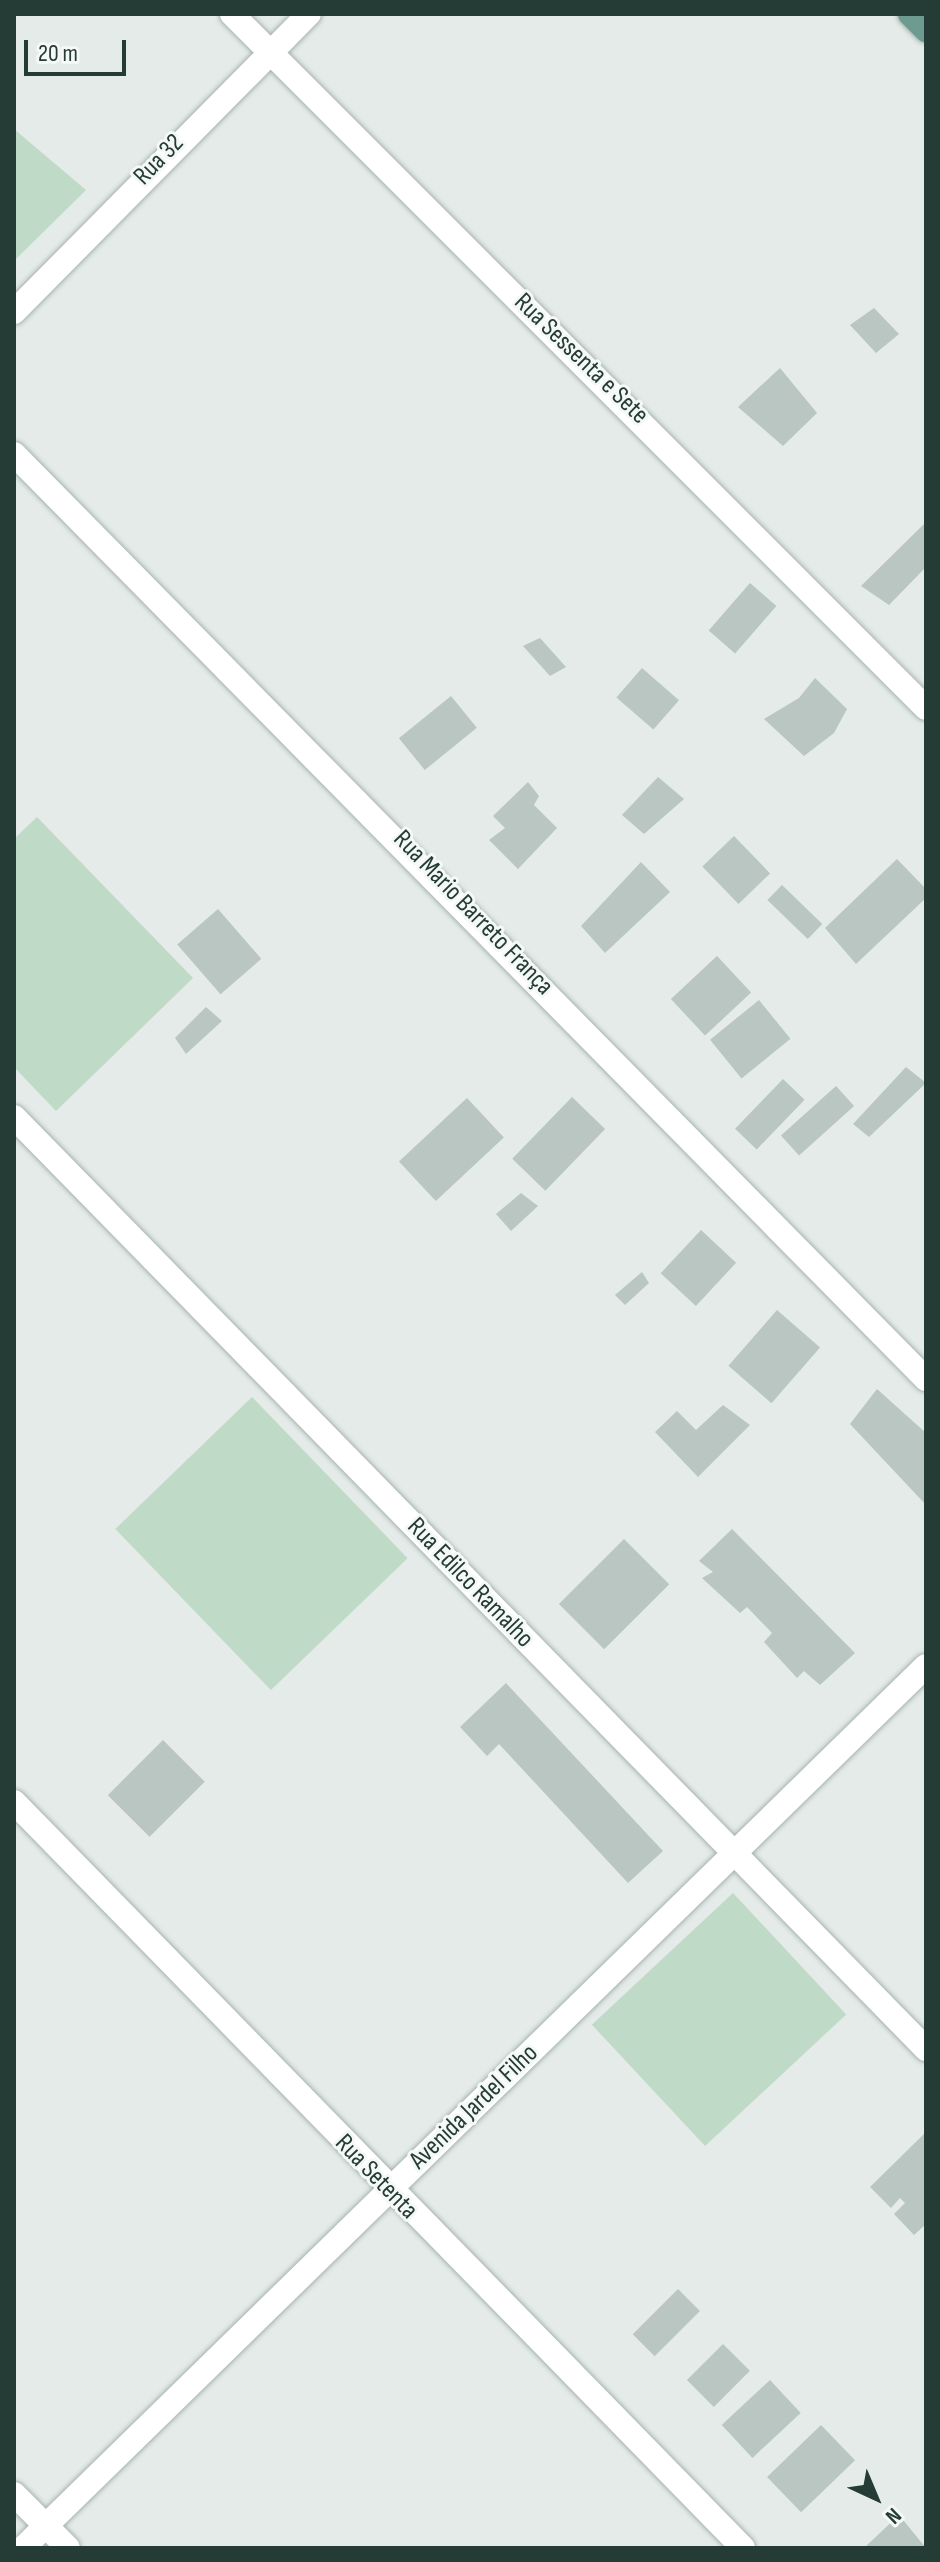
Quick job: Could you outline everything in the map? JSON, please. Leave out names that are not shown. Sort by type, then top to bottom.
[{"type":"main road","points":[[910,14],[926,30]]},
{"type":"street","name":"Rua Sessenta e Sete","points":[[232,14],[926,708]]},
{"type":"street","name":"Rua 32","points":[[14,312],[309,14]]},
{"type":"street","name":"Rua Mario Barreto França","points":[[14,454],[926,1379]]},
{"type":"street","name":"Rua Edilco Ramalho","points":[[14,1117],[926,2049]]},
{"type":"street","name":"Avenida Jardel Filho","points":[[23,2548],[44,2524],[926,1666]]},
{"type":"street","name":"Rua Setenta","points":[[14,1802],[388,2190],[743,2548]]},
{"type":"street","points":[[14,2494],[68,2548]]},
{"type":"green space","points":[[14,129],[86,190],[14,261]]},
{"type":"green space","points":[[37,817],[193,978],[56,1111],[14,1067],[14,839]]},
{"type":"green space","points":[[252,1397],[408,1558],[271,1690],[115,1529]]},
{"type":"green space","points":[[733,1893],[846,2014],[705,2146],[592,2025]]},
{"type":"building","points":[[874,308],[899,334],[876,353],[850,325]]},
{"type":"building","points":[[780,368],[817,413],[783,446],[738,407]]},
{"type":"building","points":[[926,522],[926,567],[889,605],[861,586]]},
{"type":"building","points":[[750,583],[776,606],[735,654],[709,631]]},
{"type":"building","points":[[540,638],[566,667],[550,676],[523,646]]},
{"type":"building","points":[[642,668],[679,700],[653,730],[616,697]]},
{"type":"building","points":[[815,678],[847,709],[834,733],[804,756],[764,719],[799,698]]},
{"type":"building","points":[[451,696],[477,728],[425,770],[399,738]]},
{"type":"building","points":[[658,777],[684,799],[644,834],[622,815]]},
{"type":"building","points":[[528,782],[539,796],[534,805],[557,828],[518,869],[489,840],[505,828],[493,816]]},
{"type":"building","points":[[734,836],[770,873],[738,904],[702,867]]},
{"type":"building","points":[[897,859],[926,889],[926,898],[856,964],[825,928]]},
{"type":"building","points":[[641,862],[670,892],[605,953],[581,926]]},
{"type":"building","points":[[782,885],[822,924],[808,939],[767,900]]},
{"type":"building","points":[[218,909],[261,959],[221,994],[177,944]]},
{"type":"building","points":[[717,956],[751,993],[705,1036],[671,999]]},
{"type":"building","points":[[759,1000],[790,1039],[742,1079],[710,1040]]},
{"type":"building","points":[[206,1007],[222,1021],[186,1054],[175,1038]]},
{"type":"building","points":[[906,1067],[926,1083],[869,1137],[853,1124]]},
{"type":"building","points":[[783,1079],[805,1100],[757,1149],[735,1129]]},
{"type":"building","points":[[836,1086],[854,1106],[799,1156],[781,1136]]},
{"type":"building","points":[[572,1097],[605,1129],[545,1191],[512,1159]]},
{"type":"building","points":[[467,1098],[504,1137],[436,1201],[399,1161]]},
{"type":"building","points":[[521,1193],[538,1206],[511,1231],[496,1214]]},
{"type":"building","points":[[701,1230],[736,1263],[696,1306],[661,1273]]},
{"type":"building","points":[[642,1272],[649,1283],[625,1305],[615,1295]]},
{"type":"building","points":[[777,1310],[820,1347],[771,1403],[728,1366]]},
{"type":"building","points":[[877,1389],[926,1433],[926,1505],[850,1424]]},
{"type":"building","points":[[723,1405],[750,1425],[698,1477],[655,1432],[677,1411],[696,1430]]},
{"type":"building","points":[[732,1529],[855,1653],[820,1685],[804,1671],[797,1678],[764,1642],[772,1633],[747,1607],[740,1613],[702,1578],[713,1572],[699,1561]]},
{"type":"building","points":[[624,1539],[669,1584],[604,1649],[559,1604]]},
{"type":"building","points":[[506,1683],[663,1851],[628,1883],[499,1744],[487,1756],[460,1727]]},
{"type":"building","points":[[163,1740],[205,1782],[150,1837],[108,1795]]},
{"type":"building","points":[[926,2132],[926,2224],[914,2235],[894,2214],[905,2203],[900,2198],[891,2208],[870,2187]]},
{"type":"building","points":[[678,2289],[700,2311],[655,2356],[633,2334]]},
{"type":"building","points":[[723,2344],[750,2371],[714,2407],[687,2380]]},
{"type":"building","points":[[770,2380],[801,2413],[752,2458],[722,2425]]},
{"type":"building","points":[[821,2425],[855,2460],[801,2512],[767,2477]]},
{"type":"building","points":[[899,2515],[926,2548],[864,2548]]}]
